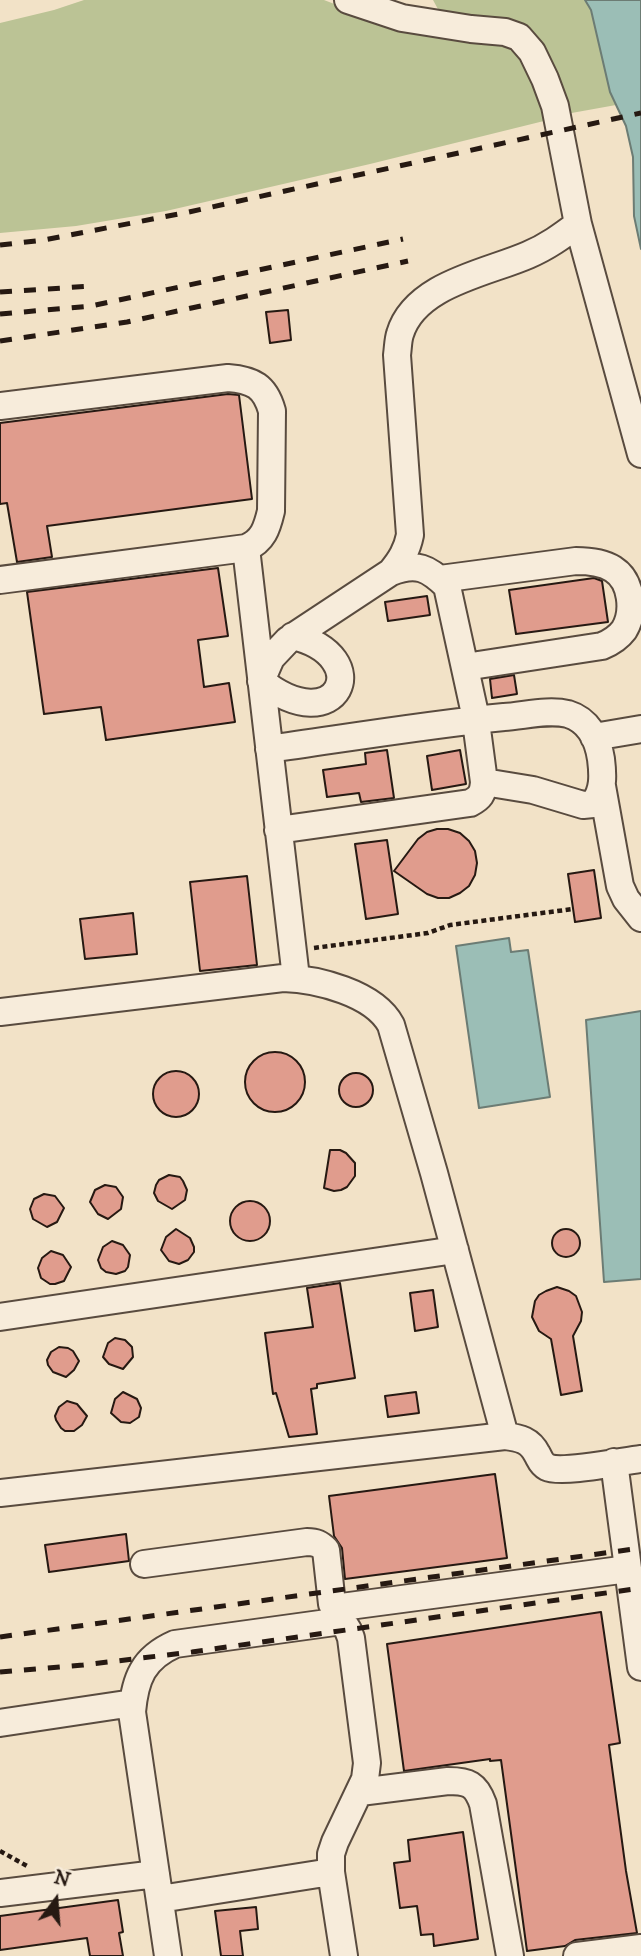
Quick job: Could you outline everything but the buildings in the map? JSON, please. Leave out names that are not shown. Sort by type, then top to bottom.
[{"type":"lane","points":[[348,0],[402,18],[505,32],[525,42],[539,64],[555,106],[578,223],[641,454]]},
{"type":"lane","points":[[391,572],[408,548],[410,535],[397,355],[399,335],[405,321],[426,297],[440,289],[528,255],[555,242],[578,223]]},
{"type":"lane","points":[[0,405],[228,378],[246,380],[262,390],[269,398],[272,411],[271,511],[267,525],[256,544],[246,548],[0,580]]},
{"type":"lane","points":[[246,548],[296,978]]},
{"type":"lane","points":[[440,579],[591,561],[605,564],[616,571],[624,580],[628,591],[628,620],[614,641],[602,646],[465,667]]},
{"type":"lane","points":[[261,681],[271,657],[293,636],[391,572],[406,566],[423,568],[447,586],[450,596],[475,720],[484,782],[483,792],[478,799],[470,803],[278,830]]},
{"type":"lane","points":[[261,681],[277,693],[295,701],[313,703],[328,700],[337,691],[340,678],[337,662],[329,652],[293,636]]},
{"type":"lane","points":[[269,749],[475,720],[556,712],[569,715],[585,723],[600,753],[602,786],[620,886],[626,899],[641,918]]},
{"type":"lane","points":[[594,737],[641,729]]},
{"type":"lane","points":[[484,782],[533,790],[583,805],[593,804],[599,797],[602,786]]},
{"type":"lane","points":[[0,1012],[296,978],[313,981],[358,997],[377,1007],[387,1018],[396,1040],[505,1436]]},
{"type":"lane","points":[[0,1317],[455,1250]]},
{"type":"lane","points":[[0,1493],[505,1436],[523,1439],[529,1443],[545,1466],[554,1469],[641,1459]]},
{"type":"lane","points":[[614,1462],[632,1564],[641,1667]]},
{"type":"lane","points":[[144,1564],[315,1542],[321,1545],[328,1556],[332,1604],[351,1638],[366,1763],[365,1780],[331,1854],[331,1872],[344,1956]]},
{"type":"lane","points":[[168,1956],[132,1712],[134,1690],[140,1673],[160,1650],[175,1644],[632,1564]]},
{"type":"lane","points":[[0,1723],[133,1703]]},
{"type":"lane","points":[[360,1792],[461,1781],[480,1793],[510,1956]]},
{"type":"lane","points":[[0,1893],[158,1887],[331,1872]]},
{"type":"lane","points":[[577,1956],[641,1948]]},
{"type":"path","points":[[292,951],[428,933],[450,925],[573,909]]},
{"type":"green space","points":[[84,0],[324,0],[383,23],[516,41],[552,119],[166,211],[76,226],[0,233],[0,23]]},
{"type":"green space","points":[[433,0],[585,0],[591,10],[610,92],[616,105],[566,114],[544,56],[439,11]]},
{"type":"water","points":[[585,0],[641,0],[641,249],[634,216],[633,157],[626,126],[610,92],[591,10]]},
{"type":"water","points":[[509,938],[511,952],[528,950],[550,1097],[479,1108],[456,946]]},
{"type":"water","points":[[641,1011],[641,1279],[604,1282],[586,1020]]},
{"type":"railway","points":[[0,245],[44,240],[189,212],[641,113]]},
{"type":"railway","points":[[0,314],[91,306],[403,239]]},
{"type":"railway","points":[[0,341],[127,322],[408,261]]},
{"type":"railway","points":[[0,292],[93,286]]},
{"type":"railway","points":[[0,1637],[641,1548]]},
{"type":"railway","points":[[0,1672],[192,1652],[641,1588]]}]
